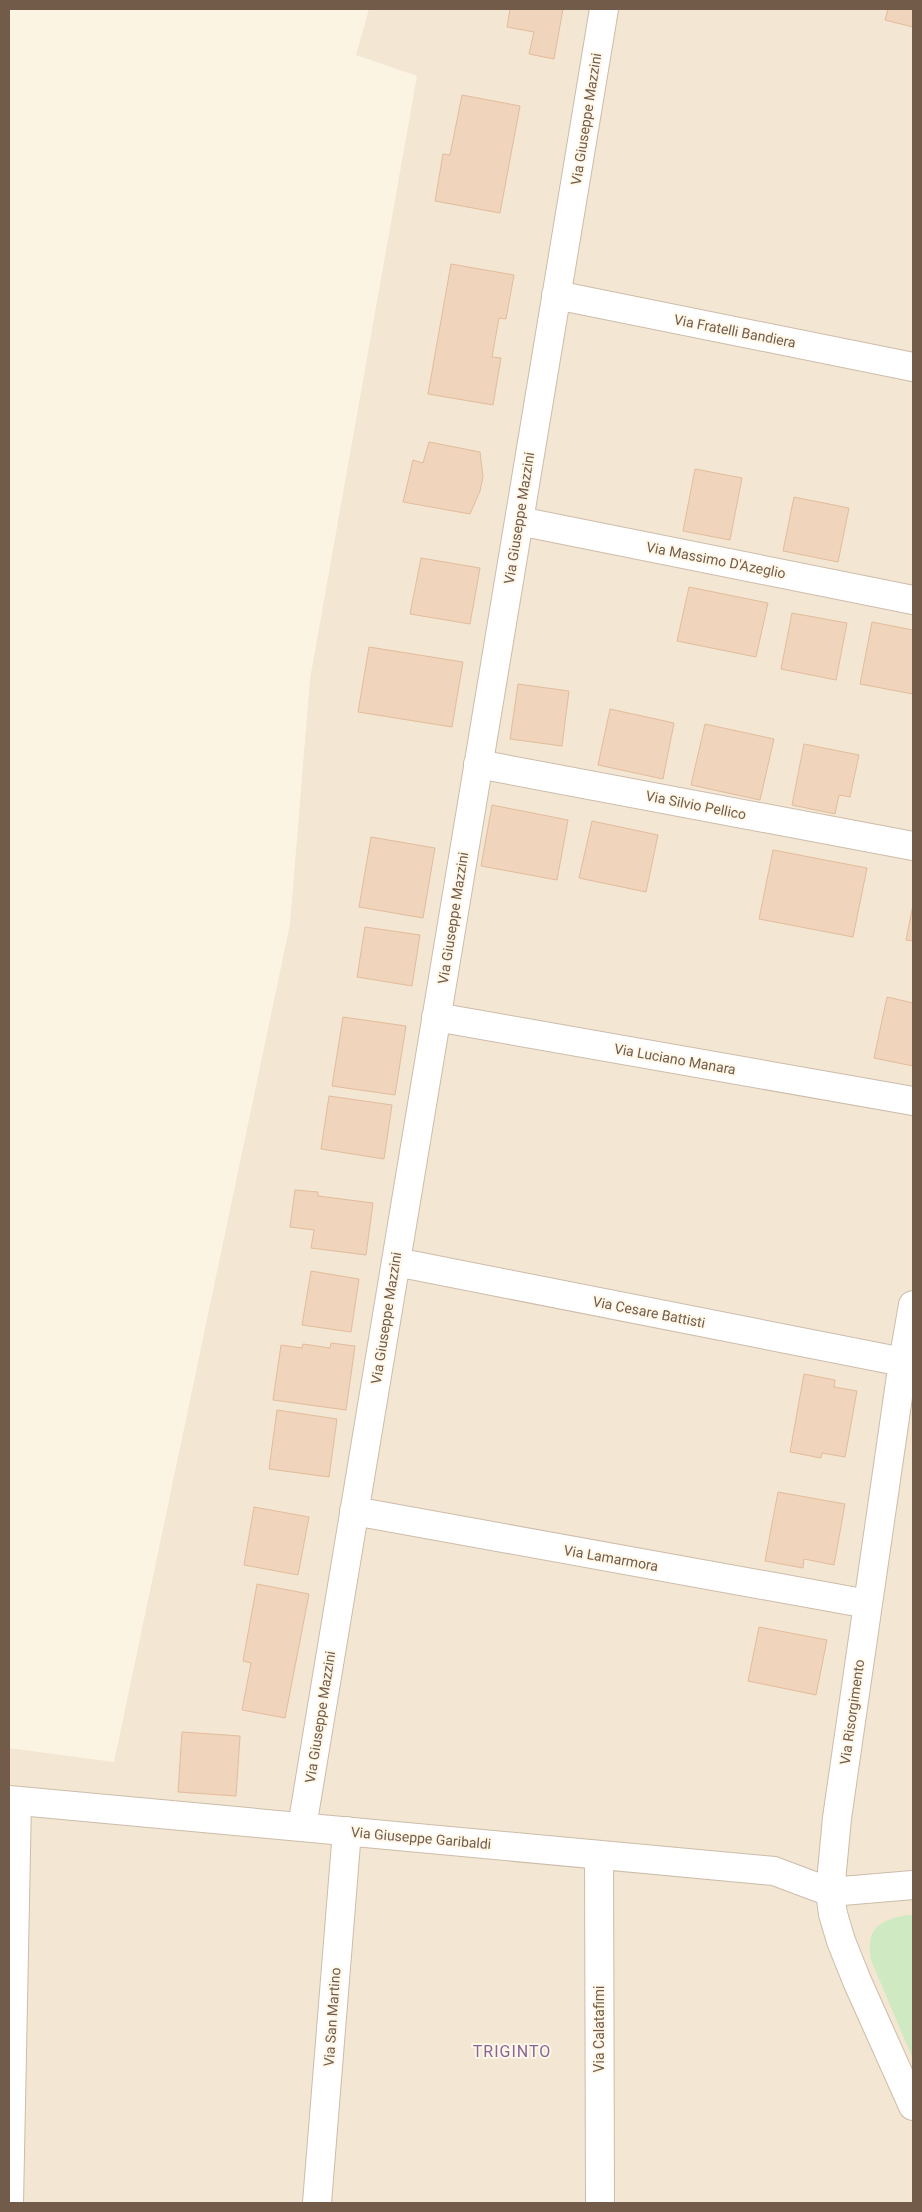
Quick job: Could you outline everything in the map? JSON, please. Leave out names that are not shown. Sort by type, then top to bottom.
[{"type":"street","name":"Via Giuseppe Mazzini","points":[[302,1827],[604,9]]},
{"type":"street","name":"Via Fratelli Bandiera","points":[[556,295],[913,367]]},
{"type":"street","name":"Via Massimo D'Azeglio","points":[[519,521],[913,600]]},
{"type":"street","name":"Via Silvio Pellico","points":[[478,764],[913,846]]},
{"type":"street","name":"Via Luciano Manara","points":[[436,1017],[913,1101]]},
{"type":"street","name":"Via Cesare Battisti","points":[[396,1262],[903,1362]]},
{"type":"street","name":"Via Risorgimento","points":[[913,1306],[903,1362],[837,1818],[830,1892],[841,1941],[913,2106]]},
{"type":"street","name":"Via Lamarmora","points":[[354,1511],[868,1604]]},
{"type":"street","name":"Via Giuseppe Garibaldi","points":[[13,1801],[774,1871],[830,1892]]},
{"type":"street","points":[[9,2203],[13,1801]]},
{"type":"street","name":"Via San Martino","points":[[318,2203],[346,1831]]},
{"type":"street","name":"Via Calatafimi","points":[[599,1855],[600,2203]]},
{"type":"street","points":[[830,1892],[913,1885]]},
{"type":"shaded area","points":[[369,9],[913,9],[913,2203],[9,2203],[9,1748],[114,1762],[290,924],[310,679],[417,76],[356,55]]},
{"type":"green space","points":[[913,1915],[913,2059],[871,1960],[870,1949],[872,1934],[876,1928],[888,1920]]},
{"type":"building","points":[[510,9],[563,9],[554,59],[529,54],[534,32],[507,27]]},
{"type":"building","points":[[888,9],[913,9],[913,27],[885,20]]},
{"type":"building","points":[[462,95],[520,106],[500,213],[435,201],[443,154],[450,155]]},
{"type":"building","points":[[451,264],[514,275],[506,319],[499,318],[492,357],[501,358],[493,405],[428,394]]},
{"type":"building","points":[[429,442],[480,452],[483,477],[480,491],[470,514],[403,502],[413,460],[423,463]]},
{"type":"building","points":[[695,469],[742,478],[730,540],[683,531]]},
{"type":"building","points":[[794,497],[849,508],[838,562],[783,551]]},
{"type":"building","points":[[421,558],[480,568],[470,624],[410,614]]},
{"type":"building","points":[[689,587],[768,603],[756,657],[677,641]]},
{"type":"building","points":[[792,613],[847,623],[836,680],[781,669]]},
{"type":"building","points":[[872,622],[913,630],[913,694],[860,684]]},
{"type":"building","points":[[369,647],[463,662],[452,727],[358,712]]},
{"type":"building","points":[[518,684],[569,691],[562,746],[510,739]]},
{"type":"building","points":[[610,709],[674,723],[663,779],[598,765]]},
{"type":"building","points":[[705,724],[774,739],[760,800],[691,785]]},
{"type":"building","points":[[804,744],[859,755],[850,797],[839,795],[835,814],[792,805]]},
{"type":"building","points":[[492,805],[568,820],[557,880],[481,866]]},
{"type":"building","points":[[592,821],[658,835],[646,892],[579,878]]},
{"type":"building","points":[[371,837],[435,848],[423,918],[359,907]]},
{"type":"building","points":[[773,850],[867,868],[853,937],[759,919]]},
{"type":"building","points":[[913,905],[913,941],[906,940]]},
{"type":"building","points":[[365,927],[420,935],[412,986],[357,977]]},
{"type":"building","points":[[887,997],[913,1003],[913,1066],[874,1058]]},
{"type":"building","points":[[343,1017],[406,1026],[395,1095],[332,1086]]},
{"type":"building","points":[[329,1096],[392,1105],[384,1159],[321,1149]]},
{"type":"building","points":[[295,1190],[318,1192],[318,1196],[373,1203],[366,1255],[311,1248],[314,1230],[290,1227]]},
{"type":"building","points":[[311,1271],[359,1279],[351,1332],[302,1325]]},
{"type":"building","points":[[331,1343],[355,1346],[346,1410],[273,1400],[281,1345],[302,1348],[303,1344],[330,1348]]},
{"type":"building","points":[[804,1374],[835,1380],[834,1387],[857,1391],[845,1457],[822,1453],[821,1458],[790,1452]]},
{"type":"building","points":[[277,1410],[337,1419],[329,1477],[269,1469]]},
{"type":"building","points":[[778,1492],[845,1504],[834,1565],[804,1559],[803,1568],[765,1561]]},
{"type":"building","points":[[254,1507],[309,1517],[298,1575],[244,1565]]},
{"type":"building","points":[[257,1584],[309,1594],[285,1718],[242,1710],[251,1663],[243,1661]]},
{"type":"building","points":[[759,1627],[827,1640],[816,1695],[748,1681]]},
{"type":"building","points":[[182,1732],[240,1736],[236,1796],[178,1792]]},
{"type":"district","name":"TRIGINTO","points":[[512,2051]]}]
